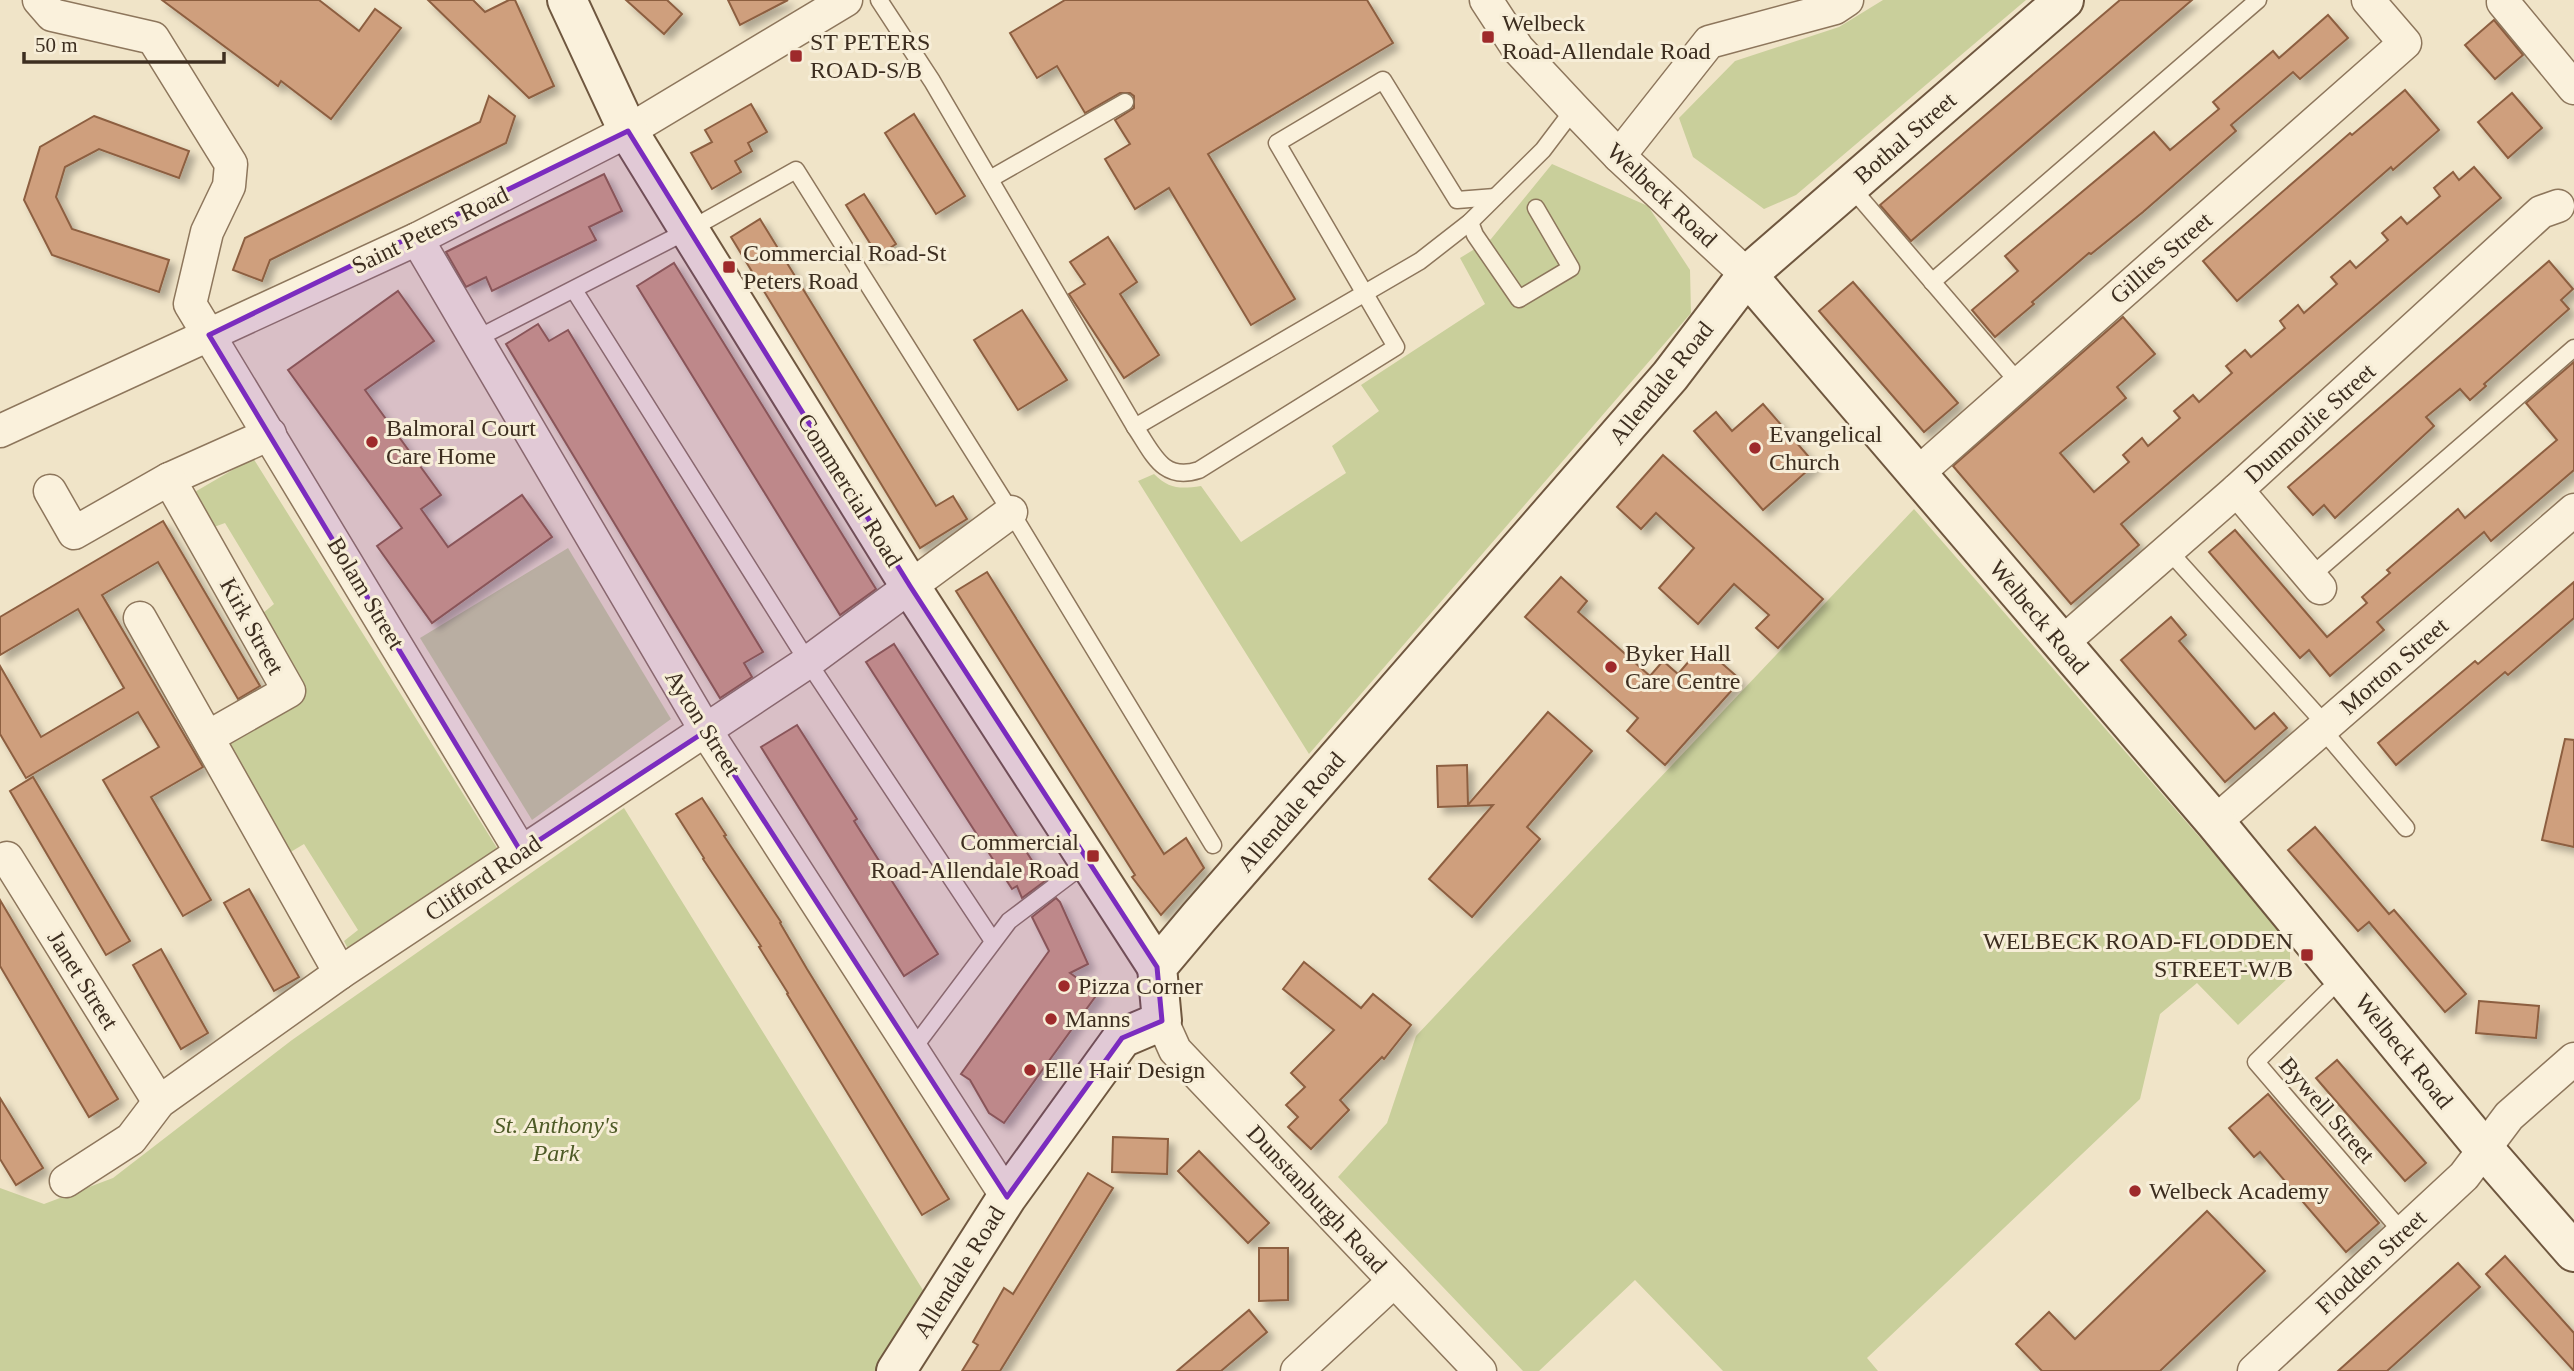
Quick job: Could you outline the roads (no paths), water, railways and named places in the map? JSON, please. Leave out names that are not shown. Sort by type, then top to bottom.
[{"type":"main road","name":"Commercial Road","points":[[567,0],[628,131],[910,586],[1157,967]]},
{"type":"main road","name":"Bothal Street","points":[[1747,275],[2064,0]]},
{"type":"main road","name":"Welbeck Road","points":[[1747,275],[2215,822],[2485,1150],[2574,1252]]},
{"type":"main road","name":"Allendale Road","points":[[1157,967],[1670,376],[1747,275]]},
{"type":"main road","points":[[1157,967],[1163,1021]]},
{"type":"main road","name":"Allendale Road","points":[[897,1371],[1007,1197],[1122,1038],[1163,1021]]},
{"type":"street","name":"Bolam Street","points":[[39,0],[52,15],[153,38],[231,164],[229,186],[207,232],[190,304],[521,852]]},
{"type":"street","name":"Saint Peters Road","points":[[0,431],[417,239],[628,131],[846,0]]},
{"type":"street","name":"Welbeck Road","points":[[1486,0],[1518,50],[1619,156],[1747,275]]},
{"type":"street","points":[[1619,156],[1709,42],[1835,8],[1847,0]]},
{"type":"street","name":"Gillies Street","points":[[1917,474],[2405,43],[2368,0]]},
{"type":"street","points":[[2503,2],[2574,88]]},
{"type":"street","name":"Dunmorlie Street","points":[[2062,643],[2237,490],[2541,212],[2558,206]]},
{"type":"street","name":"Ayton Street","points":[[417,239],[706,731],[1007,1197]]},
{"type":"street","points":[[50,491],[74,533],[169,479],[270,434]]},
{"type":"street","name":"Kirk Street","points":[[169,479],[289,691],[208,737]]},
{"type":"street","points":[[2237,490],[2316,582]]},
{"type":"street","name":"Morton Street","points":[[2215,822],[2574,510]]},
{"type":"street","name":"Clifford Road","points":[[66,1181],[131,1139],[159,1102],[341,973],[808,662],[1012,512]]},
{"type":"street","points":[[140,618],[341,973]]},
{"type":"street","name":"Janet Street","points":[[7,858],[159,1102]]},
{"type":"street","name":"Dunstanburgh Road","points":[[1163,1021],[1175,1050],[1480,1371]]},
{"type":"street","name":"Flodden Street","points":[[2254,1371],[2464,1176],[2508,1116],[2574,1059]]},
{"type":"street","points":[[1297,1371],[1394,1281]]},
{"type":"lane","points":[[879,0],[932,81],[1135,427],[1162,467],[1185,475],[1199,470],[1396,347],[1277,143],[1383,80],[1457,200],[1495,197]]},
{"type":"lane","points":[[1932,282],[2258,0]]},
{"type":"lane","points":[[989,179],[1125,102]]},
{"type":"lane","points":[[1135,427],[1420,261],[1470,222],[1543,150],[1574,109]]},
{"type":"lane","points":[[476,339],[689,230],[796,170],[1012,512],[1213,845]]},
{"type":"lane","points":[[1850,186],[2019,383]]},
{"type":"lane","points":[[1470,222],[1475,235],[1519,299],[1571,268],[1536,208]]},
{"type":"lane","points":[[574,290],[808,662],[993,941]]},
{"type":"lane","points":[[2316,582],[2574,348]]},
{"type":"lane","points":[[2168,550],[2324,727],[2406,828]]},
{"type":"lane","points":[[912,1050],[1009,921],[1087,862]]},
{"type":"lane","name":"Bywell Street","points":[[2328,991],[2256,1062],[2403,1233]]},
{"type":"place","name":"Welbeck Road-Allendale Road","points":[[1488,37]]},
{"type":"place","name":"ST PETERS ROAD-S/B","points":[[796,56]]},
{"type":"place","name":"Commercial Road-St Peters Road","points":[[729,267]]},
{"type":"place","name":"Balmoral Court Care Home","points":[[372,442]]},
{"type":"place","name":"Evangelical Church","points":[[1755,448]]},
{"type":"place","name":"Byker Hall Care Centre","points":[[1611,667]]},
{"type":"place","name":"Commercial Road-Allendale Road","points":[[1093,856]]},
{"type":"place","name":"WELBECK ROAD-FLODDEN STREET-W/B","points":[[2307,955]]},
{"type":"place","name":"Pizza Corner","points":[[1064,986]]},
{"type":"place","name":"Manns","points":[[1051,1019]]},
{"type":"place","name":"Elle Hair Design","points":[[1030,1070]]},
{"type":"place","name":"Welbeck Academy","points":[[2135,1191]]},
{"type":"park label","name":"St. Anthony's Park","points":[[556,1139]]}]
